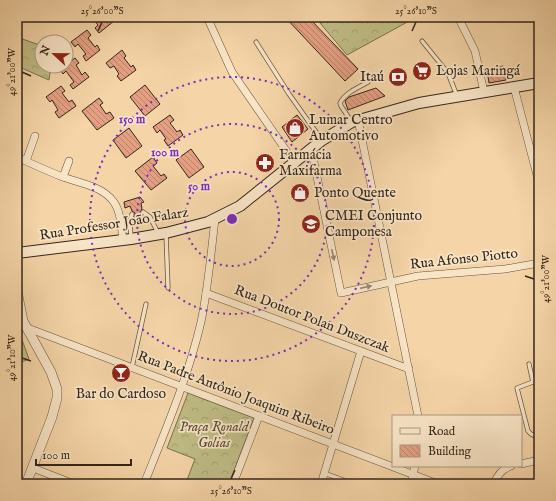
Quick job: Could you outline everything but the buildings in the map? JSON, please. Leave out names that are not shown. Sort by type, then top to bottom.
[{"type":"main road","name":"Rua Professor João Falarz","points":[[17,253],[127,239],[200,225],[240,206],[311,148],[355,121],[406,106],[539,83]]},
{"type":"street","points":[[207,17],[232,72],[294,162]]},
{"type":"street","points":[[458,17],[475,51],[484,92]]},
{"type":"street","points":[[514,87],[539,182]]},
{"type":"street","points":[[355,121],[391,282],[418,415]]},
{"type":"street","points":[[26,161],[35,136]]},
{"type":"street","name":"Rua Afonso Piotto","points":[[311,148],[341,293],[418,276],[505,269],[539,263]]},
{"type":"street","points":[[17,157],[63,177],[89,185],[106,194],[112,200],[118,212],[127,239]]},
{"type":"street","points":[[63,177],[69,161]]},
{"type":"street","points":[[144,484],[182,386],[197,336],[206,293],[215,219]]},
{"type":"street","points":[[17,291],[25,327],[51,372],[57,394],[55,408],[26,484]]},
{"type":"street","name":"Rua Doutor Polan Duszczak","points":[[206,293],[409,369]]},
{"type":"street","name":"Rua Padre Antônio Joaquim Ribeiro","points":[[25,327],[392,467]]},
{"type":"street","points":[[321,484],[361,351]]},
{"type":"street","points":[[232,484],[259,416]]},
{"type":"street","points":[[522,464],[539,460]]},
{"type":"street","name":"Rua Padre Antônio Joaquim Ribeiro","points":[[393,467],[438,484]]},
{"type":"street","points":[[411,484],[415,467]]},
{"type":"street","points":[[494,484],[499,474],[509,467]]},
{"type":"street","points":[[33,468],[74,484]]},
{"type":"lane","points":[[422,41],[448,73],[457,97]]},
{"type":"lane","points":[[256,42],[321,141]]},
{"type":"lane","points":[[355,121],[340,103],[350,92],[368,82]]},
{"type":"lane","points":[[143,212],[150,216],[162,233],[168,288]]},
{"type":"lane","points":[[127,239],[132,214]]},
{"type":"lane","points":[[132,367],[146,304]]},
{"type":"lane","points":[[529,364],[533,382],[517,388],[528,431],[539,438]]},
{"type":"lane","points":[[324,473],[354,484]]},
{"type":"green space","points":[[315,17],[409,17],[411,20],[347,55]]},
{"type":"green space","points":[[17,37],[34,43],[34,73],[17,66]]},
{"type":"green space","points":[[35,74],[50,74],[49,80]]},
{"type":"green space","points":[[17,326],[29,359],[17,364]]},
{"type":"green space","name":"Praça Ronald Golias","points":[[188,393],[254,418],[229,484],[196,484],[187,480],[195,459],[167,448]]},
{"type":"place","name":"Lojas Maringá","points":[[422,71]]},
{"type":"place","name":"Itaú","points":[[398,77]]},
{"type":"place","name":"Lumar Centro Automotivo","points":[[295,128]]},
{"type":"place","name":"Farmácia Maxifarma","points":[[265,163]]},
{"type":"place","name":"Ponto Quente","points":[[300,193]]},
{"type":"place","name":"CMEI Conjunto Camponesa","points":[[311,224]]},
{"type":"place","name":"Bar do Cardoso","points":[[121,373]]}]
